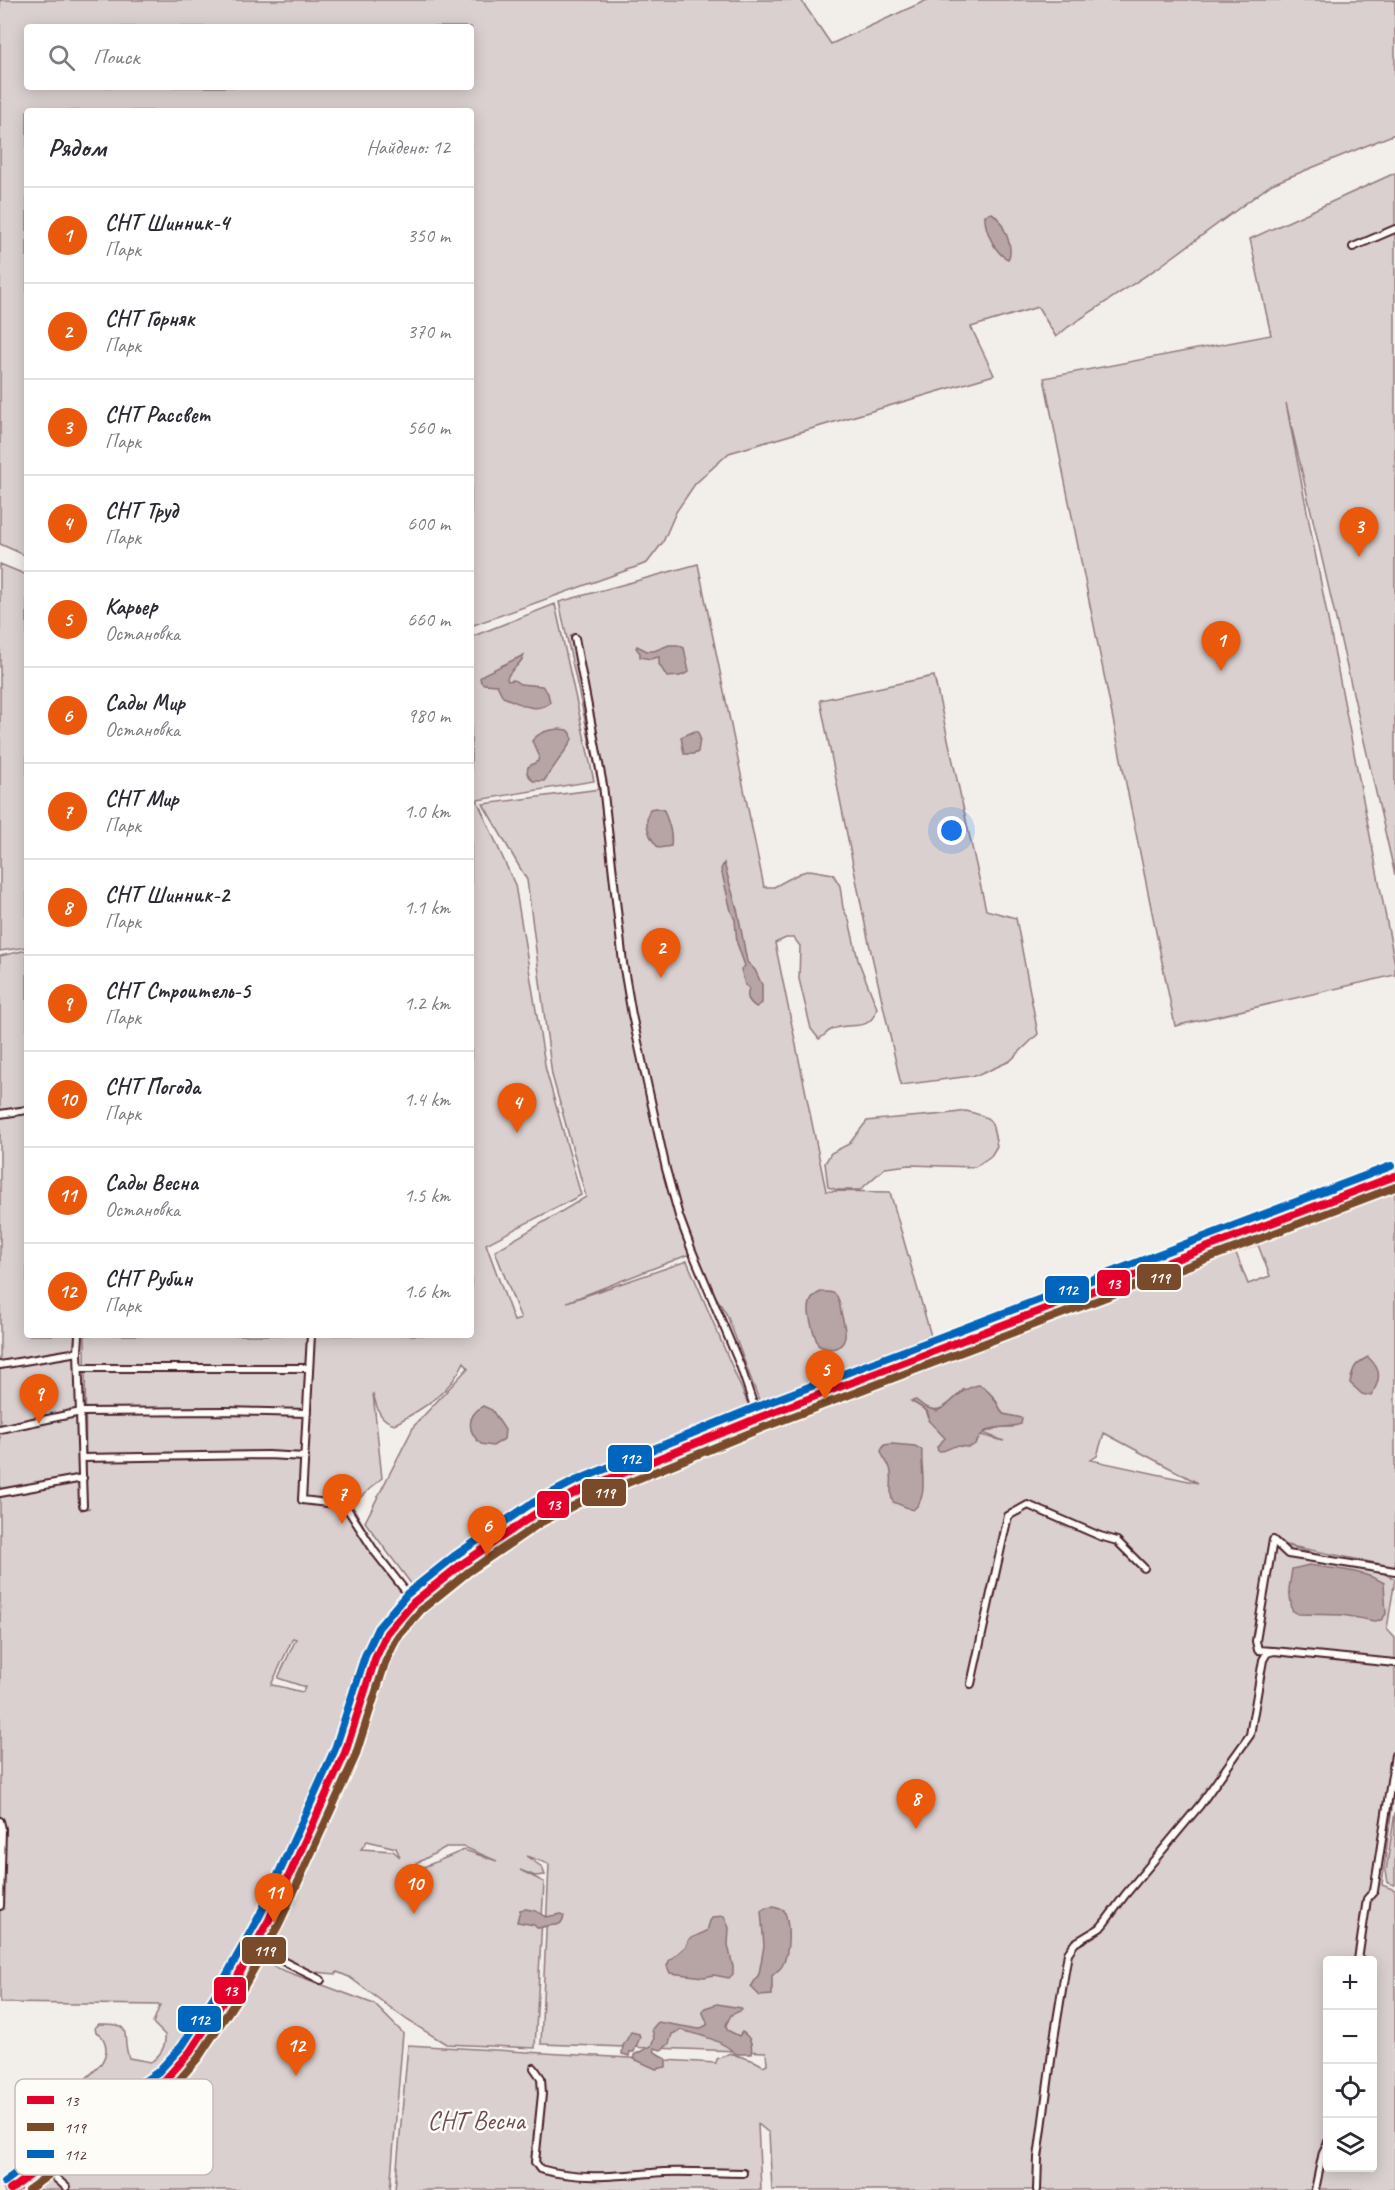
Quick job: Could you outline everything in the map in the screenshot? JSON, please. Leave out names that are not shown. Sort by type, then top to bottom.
[{"type":"street","points":[[1353,247],[1395,230]]},
{"type":"street","points":[[575,638],[603,784],[622,963],[666,1170],[695,1260],[740,1365],[758,1418]]},
{"type":"street","points":[[0,1114],[24,1110]]},
{"type":"street","points":[[164,2079],[176,2069],[228,1994],[268,1920],[345,1753],[380,1646],[397,1620],[414,1602],[489,1545],[555,1503],[758,1418],[1395,1176]]},
{"type":"street","points":[[79,1338],[83,1505]]},
{"type":"street","points":[[311,1338],[302,1500],[345,1505],[375,1552],[414,1602]]},
{"type":"street","points":[[0,1365],[78,1352]]},
{"type":"street","points":[[80,1368],[309,1368]]},
{"type":"street","points":[[0,1429],[81,1412],[307,1413]]},
{"type":"street","points":[[82,1458],[268,1455],[305,1457]]},
{"type":"street","points":[[0,1493],[83,1478]]},
{"type":"street","points":[[971,1684],[1008,1516],[1028,1505],[1100,1536],[1117,1540],[1144,1568]]},
{"type":"street","points":[[1395,1571],[1288,1554],[1273,1540],[1256,1641],[1258,1650],[1395,1663]]},
{"type":"street","points":[[1037,2190],[1038,2158],[1048,2083],[1066,1957],[1069,1950],[1103,1924],[1181,1829],[1250,1735],[1263,1660],[1267,1653],[1274,1651]]},
{"type":"street","points":[[1359,1956],[1367,1899],[1374,1891],[1395,1755]]},
{"type":"street","points":[[0,1821],[2,1829],[0,1906]]},
{"type":"street","points":[[254,1947],[321,1980]]},
{"type":"street","points":[[534,2067],[541,2078],[542,2094],[535,2162],[540,2169],[567,2176],[624,2176],[665,2172],[743,2173]]},
{"type":"street","points":[[1315,2190],[1323,2152]]},
{"type":"street","points":[[9,2190],[29,2175]]},
{"type":"street","points":[[52,2175],[66,2187]]},
{"type":"green space","points":[[0,0],[801,0],[831,44],[927,0],[1395,0],[1395,134],[1272,184],[1159,267],[1056,337],[1038,307],[971,327],[994,375],[729,453],[695,484],[676,512],[663,542],[647,563],[474,625],[474,108],[24,108],[24,555],[0,544]]},
{"type":"green space","points":[[1395,173],[1395,875],[1286,403],[1395,964],[1395,975],[1175,1026],[1044,378],[1271,335],[1250,239]]},
{"type":"green space","points":[[0,564],[24,574],[24,947],[0,951]]},
{"type":"green space","points":[[698,564],[764,887],[774,887],[810,870],[833,874],[840,886],[843,908],[849,920],[858,960],[877,1008],[874,1016],[864,1024],[838,1027],[819,1039],[811,1029],[799,979],[800,946],[794,938],[786,938],[775,943],[826,1191],[890,1192],[933,1343],[762,1408],[727,1315],[690,1254],[567,1302],[687,1261],[751,1411],[725,1427],[555,1498],[510,1525],[415,1589],[365,1522],[414,1426],[468,1368],[464,1362],[444,1391],[426,1406],[395,1424],[382,1416],[373,1393],[382,1478],[352,1505],[406,1602],[359,1683],[341,1744],[319,1797],[313,1803],[286,1870],[219,1997],[180,2060],[173,2069],[158,2079],[85,2079],[102,2062],[106,2053],[102,2036],[96,2032],[95,2028],[99,2024],[118,2025],[124,2031],[129,2058],[151,2062],[162,2050],[165,2035],[153,2023],[160,2005],[0,2003],[0,956],[24,951],[24,1338],[75,1338],[81,1510],[90,1508],[86,1508],[85,1338],[474,1338],[474,636],[555,604],[594,781],[477,800],[515,885],[546,1070],[581,1195],[486,1244],[514,1321],[521,1319],[495,1251],[586,1197],[552,1075],[527,880],[483,804],[600,789],[559,602]],"holes":[[[293,1638],[296,1639],[278,1678],[305,1687],[303,1692],[271,1685]]]},
{"type":"green space","points":[[934,676],[986,910],[1016,918],[1038,1034],[1010,1061],[979,1075],[901,1085],[867,934],[820,700]]},
{"type":"green space","points":[[966,1111],[990,1121],[997,1146],[991,1156],[975,1167],[909,1165],[885,1168],[860,1190],[837,1190],[828,1187],[825,1163],[831,1153],[849,1144],[867,1121]]},
{"type":"green space","name":"СНТ Весна","points":[[1395,1182],[1395,1567],[1281,1544],[1381,1572],[1395,1579],[1387,1629],[1395,1638],[1395,1784],[1382,1885],[1395,1890],[1395,2190],[772,2190],[769,2133],[758,2124],[761,2190],[395,2190],[408,2045],[716,2063],[717,2059],[730,2053],[763,2066],[767,2064],[766,2052],[541,2044],[549,1864],[526,1856],[542,1867],[545,1875],[535,1876],[520,1870],[544,1882],[535,2048],[446,2044],[407,2020],[349,1977],[337,1972],[336,1974],[314,1972],[265,1948],[262,1941],[269,1938],[276,1926],[279,1911],[330,1793],[339,1787],[384,1649],[416,1608],[488,1555],[536,1524],[611,1487],[753,1427],[840,1397],[851,1400],[855,1396],[854,1389]],"holes":[[[1258,1245],[1270,1276],[1248,1284],[1236,1253]],[[964,1389],[994,1397],[1003,1414],[1021,1418],[1013,1427],[1000,1427],[983,1433],[1004,1441],[930,1422],[925,1407],[937,1410],[942,1408]],[[1104,1433],[1198,1483],[1091,1460],[1097,1456]],[[367,1841],[396,1848],[400,1857],[393,1851],[361,1849]],[[446,1847],[464,1847],[497,1861],[464,1850],[414,1871],[408,1865],[414,1865]]]},
{"type":"green space","points":[[1395,1812],[1395,1885],[1388,1883],[1386,1871]]},
{"type":"green space","points":[[257,1954],[267,1955],[274,1960],[274,1967],[374,2004],[403,2033],[390,2190],[19,2190],[45,2175],[213,2175],[213,2079],[174,2079],[194,2057]]},
{"type":"shaded area","points":[[992,213],[1000,221],[1009,242],[1008,259],[995,247],[988,234],[985,215]]},
{"type":"shaded area","points":[[669,645],[684,648],[689,672],[680,676],[667,677],[659,664],[659,657],[650,659],[640,657],[636,648],[637,646],[647,651],[654,651]]},
{"type":"shaded area","points":[[524,655],[507,679],[520,684],[542,686],[548,693],[550,703],[538,708],[503,697],[497,685],[481,682],[480,678],[484,674]]},
{"type":"shaded area","points":[[559,729],[571,733],[572,739],[569,745],[544,781],[533,781],[527,773],[528,767],[538,761],[539,755],[532,741],[544,732]]},
{"type":"shaded area","points":[[695,731],[698,732],[700,738],[698,752],[684,754],[681,737]]},
{"type":"shaded area","points":[[650,809],[664,810],[671,832],[671,846],[659,848],[652,840],[647,819]]},
{"type":"shaded area","points":[[724,863],[738,913],[747,962],[755,970],[762,985],[762,1003],[756,1007],[748,999],[749,988],[745,985],[741,969],[745,966],[737,943],[735,920],[721,869]]},
{"type":"shaded area","points":[[821,1292],[833,1293],[840,1303],[845,1337],[841,1345],[834,1349],[818,1345],[809,1315],[811,1301]]},
{"type":"shaded area","points":[[1368,1357],[1378,1371],[1377,1385],[1371,1396],[1362,1394],[1350,1383],[1355,1367]]},
{"type":"shaded area","points":[[980,1385],[991,1394],[1003,1414],[1022,1418],[1021,1424],[985,1431],[970,1447],[956,1446],[938,1451],[937,1447],[945,1438],[928,1420],[927,1411],[911,1401],[916,1400],[925,1407],[937,1411],[962,1392]]},
{"type":"shaded area","points":[[483,1406],[492,1410],[505,1430],[504,1439],[493,1446],[481,1444],[471,1429],[471,1419]]},
{"type":"shaded area","points":[[884,1445],[915,1446],[922,1450],[923,1490],[913,1510],[893,1502],[891,1472],[881,1451]]},
{"type":"shaded area","points":[[1309,1565],[1367,1575],[1384,1583],[1386,1614],[1381,1620],[1374,1621],[1343,1615],[1298,1614],[1292,1610],[1289,1589],[1292,1569]]},
{"type":"shaded area","points":[[773,1907],[784,1910],[788,1946],[782,1966],[772,1976],[772,1995],[760,1996],[751,1987],[759,1974],[764,1946],[761,1911]]},
{"type":"shaded area","points":[[520,1910],[536,1911],[546,1917],[561,1914],[564,1916],[558,1925],[537,1928],[534,1925],[517,1922]]},
{"type":"shaded area","points":[[724,1916],[729,1928],[728,1945],[733,1974],[729,1978],[670,1973],[667,1966],[669,1961],[686,1946],[689,1939],[707,1931],[713,1917]]},
{"type":"shaded area","points":[[717,2004],[741,2008],[742,2010],[731,2015],[726,2025],[727,2030],[739,2036],[742,2032],[747,2036],[751,2044],[751,2054],[736,2054],[717,2042],[681,2030],[672,2034],[669,2044],[661,2050],[654,2048],[655,2052],[666,2059],[666,2067],[656,2069],[634,2059],[634,2055],[651,2046],[654,2038],[652,2029],[658,2022],[699,2029],[707,2025],[702,2011]]},
{"type":"shaded area","points":[[631,2032],[639,2034],[640,2037],[634,2052],[630,2052],[629,2056],[622,2054],[623,2046]]},
{"type":"transit line","name":"112","points":[[148,2079],[158,2072],[182,2046],[219,1989],[260,1915],[335,1749],[365,1656],[378,1628],[407,1594],[456,1555],[529,1505],[573,1482],[754,1408],[1391,1166]]},
{"type":"transit line","name":"13","points":[[166,2079],[190,2052],[228,1994],[269,1920],[345,1753],[375,1659],[387,1633],[414,1602],[462,1564],[535,1514],[577,1492],[758,1418],[1395,1176]]},
{"type":"transit line","name":"119","points":[[180,2079],[198,2058],[237,1999],[279,1924],[355,1757],[385,1663],[396,1639],[421,1610],[468,1572],[540,1523],[581,1502],[762,1428],[1395,1187]]},
{"type":"transit line","name":"112","points":[[4,2182],[15,2174]]},
{"type":"transit line","name":"13","points":[[10,2190],[30,2175]]},
{"type":"transit line","name":"119","points":[[28,2190],[49,2175]]},
{"type":"place","name":"СНТ Рассвет","points":[[1359,557]]},
{"type":"place","name":"СНТ Шинник-4","points":[[1221,671]]},
{"type":"place","name":"СНТ Горняк","points":[[661,978]]},
{"type":"place","name":"СНТ Труд","points":[[517,1133]]},
{"type":"place","name":"Карьер","points":[[825,1400]]},
{"type":"place","name":"СНТ Строитель-5","points":[[39,1424]]},
{"type":"place","name":"СНТ Мир","points":[[342,1524]]},
{"type":"place","name":"Сады Мир","points":[[487,1556]]},
{"type":"place","name":"СНТ Шинник-2","points":[[916,1829]]},
{"type":"place","name":"СНТ Погода","points":[[414,1914]]},
{"type":"place","name":"Сады Весна","points":[[274,1923]]},
{"type":"place","name":"СНТ Рубин","points":[[296,2076]]}]
